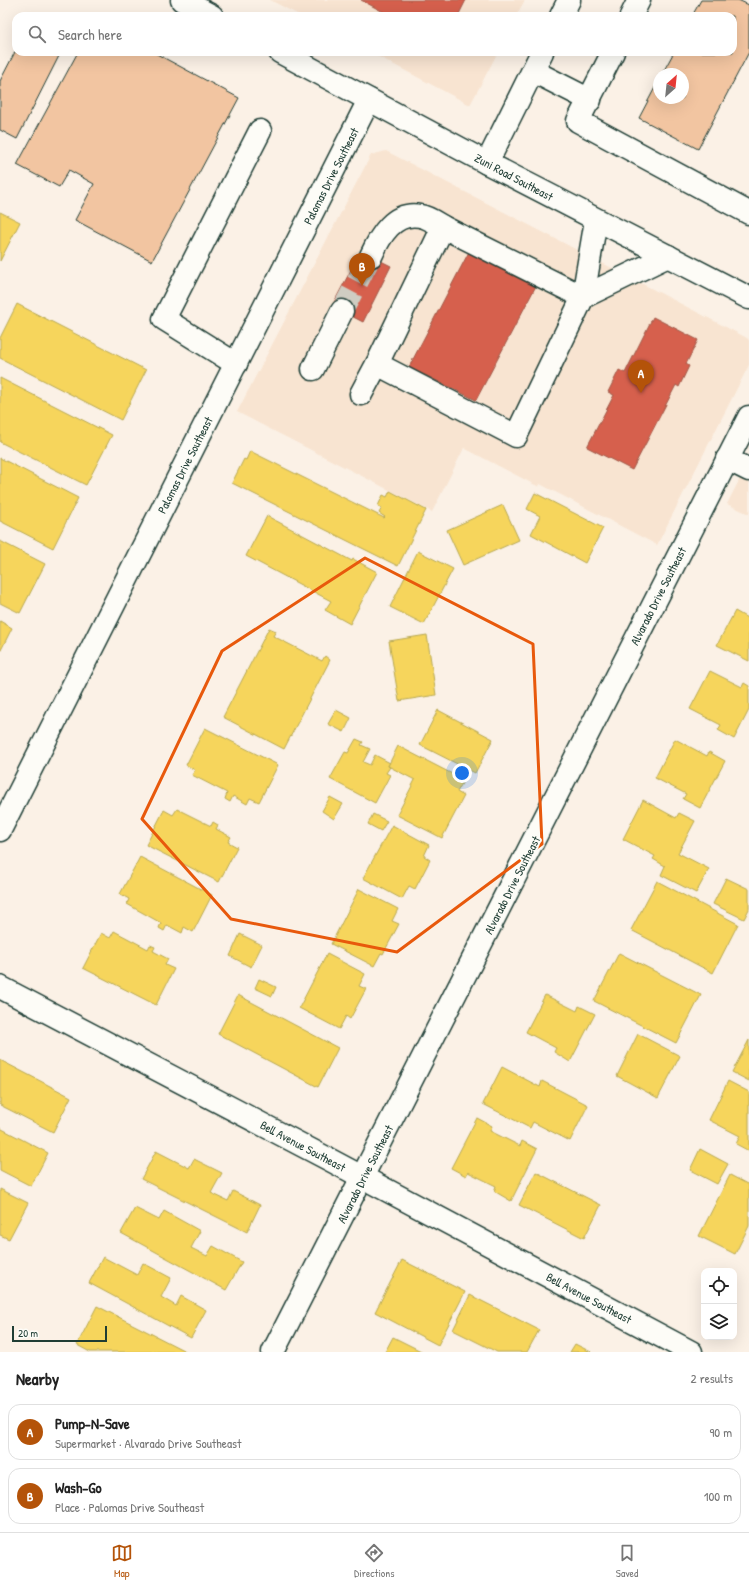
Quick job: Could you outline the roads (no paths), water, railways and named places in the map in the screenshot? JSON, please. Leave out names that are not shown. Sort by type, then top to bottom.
[{"type":"street","points":[[563,12],[569,0]]},
{"type":"street","points":[[633,12],[639,0]]},
{"type":"street","points":[[188,1],[206,12]]},
{"type":"street","name":"Zuni Road Southeast","points":[[287,56],[487,163],[749,298]]},
{"type":"street","points":[[611,56],[578,121],[749,213]]},
{"type":"street","points":[[487,163],[538,61],[590,100]]},
{"type":"street","name":"Palomas Drive Southeast","points":[[0,830],[369,100]]},
{"type":"street","points":[[236,364],[164,319],[260,131]]},
{"type":"street","points":[[371,256],[385,231],[395,222],[408,216],[421,216],[583,297]]},
{"type":"street","points":[[377,364],[516,436],[583,297],[596,220]]},
{"type":"street","points":[[360,394],[377,364],[443,227]]},
{"type":"street","points":[[583,297],[668,256]]},
{"type":"street","points":[[313,369],[342,311]]},
{"type":"street","name":"Alvarado Drive Southeast","points":[[274,1352],[749,417]]},
{"type":"street","points":[[727,459],[749,470]]},
{"type":"street","name":"Bell Avenue Southeast","points":[[0,987],[690,1352]]},
{"type":"tunnel","points":[[342,311],[371,256]]},
{"type":"place","name":"Wash-Go","points":[[362,286]]},
{"type":"place","name":"Pump-N-Save","points":[[641,393]]}]
